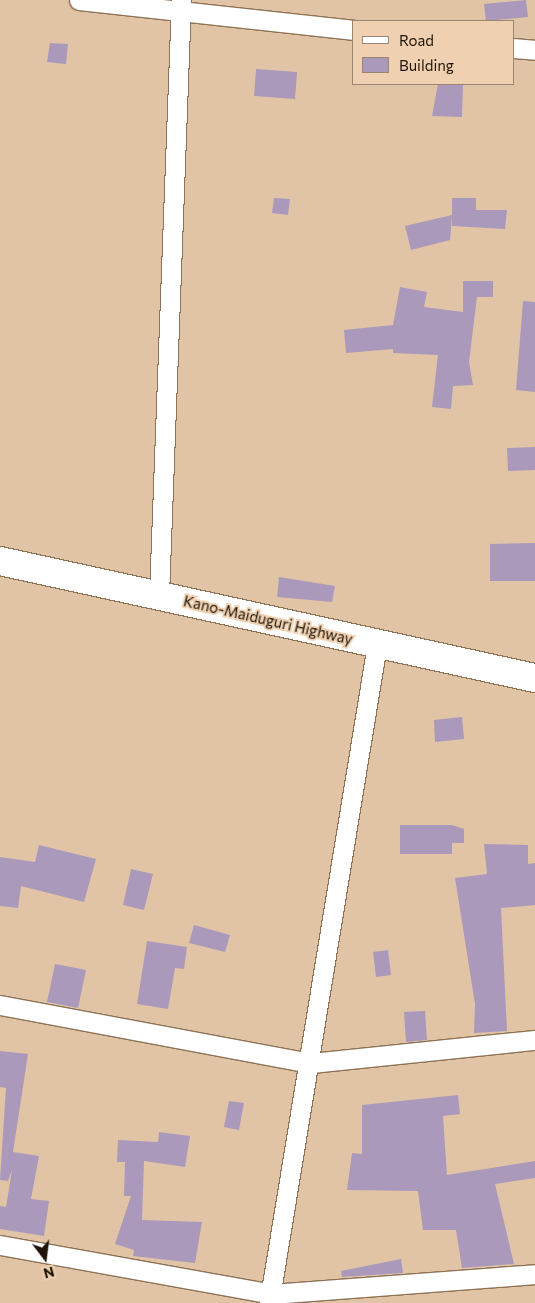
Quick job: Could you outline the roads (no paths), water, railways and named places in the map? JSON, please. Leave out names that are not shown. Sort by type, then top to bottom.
[{"type":"highway","name":"Kano-Maiduguri Highway","points":[[0,562],[535,678]]},
{"type":"street","points":[[79,0],[181,5],[352,30]]},
{"type":"street","points":[[159,595],[181,5]]},
{"type":"street","points":[[515,48],[535,50]]},
{"type":"street","points":[[270,1298],[311,1063],[378,644]]},
{"type":"street","points":[[0,1006],[311,1063],[535,1040]]},
{"type":"street","points":[[0,1245],[270,1298],[535,1274]]}]
